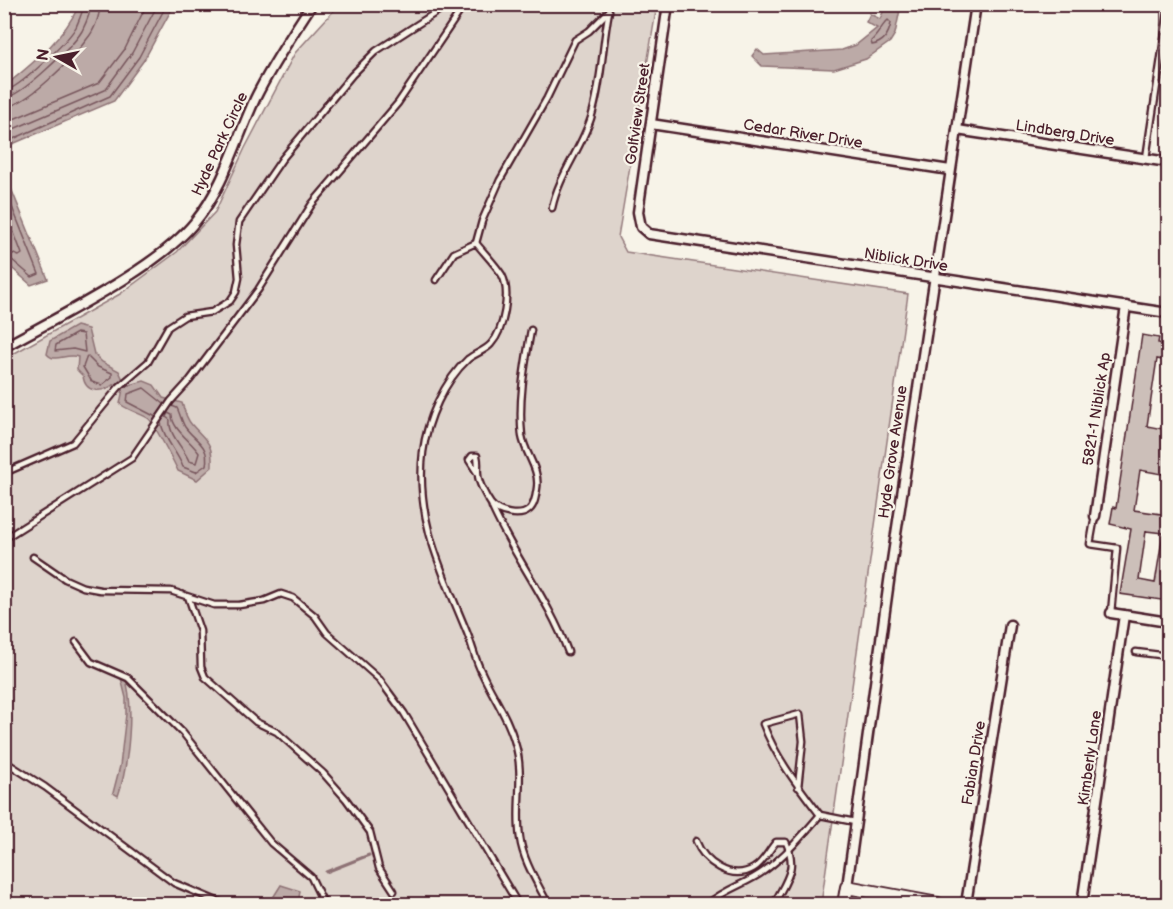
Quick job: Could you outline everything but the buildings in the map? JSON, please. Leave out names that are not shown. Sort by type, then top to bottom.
[{"type":"street","name":"Hyde Park Circle","points":[[4,347],[124,277],[164,250],[195,223],[218,187],[256,98],[312,4]]},
{"type":"street","name":"Golfview Street","points":[[641,227],[638,212],[668,4]]},
{"type":"street","name":"Hyde Grove Avenue","points":[[844,904],[976,4]]},
{"type":"street","name":"Cedar River Drive","points":[[651,124],[950,170]]},
{"type":"street","name":"Lindberg Drive","points":[[957,130],[1168,162]]},
{"type":"street","name":"Niblick Drive","points":[[641,227],[649,234],[1168,313]]},
{"type":"street","name":"5821-1 Niblick Ap","points":[[1095,516],[1126,306]]},
{"type":"street","points":[[1111,613],[1168,622]]},
{"type":"street","name":"Kimberly Lane","points":[[1082,904],[1124,615]]},
{"type":"street","name":"Fabian Drive","points":[[966,904],[1010,625]]},
{"type":"street","points":[[847,887],[938,904]]},
{"type":"lane","points":[[4,473],[73,443],[112,395],[152,357],[168,327],[185,316],[212,312],[230,302],[236,292],[239,278],[236,245],[239,222],[282,159],[313,120],[376,51],[449,4]]},
{"type":"lane","points":[[4,539],[132,458],[152,426],[258,290],[312,204],[366,137],[398,103],[465,4]]},
{"type":"lane","points":[[476,243],[482,220],[500,180],[548,98],[574,40],[589,31],[609,11],[596,98],[590,119],[560,181],[552,208]]},
{"type":"lane","points":[[1146,158],[1168,12]]},
{"type":"lane","points":[[436,280],[454,253],[476,243]]},
{"type":"lane","points":[[476,243],[504,281],[505,305],[501,323],[491,344],[469,358],[456,374],[432,415],[425,440],[421,469],[422,491],[433,551],[443,580],[481,672],[512,733],[520,765],[520,840],[548,904]]},
{"type":"lane","points":[[491,504],[508,513],[521,513],[529,510],[535,500],[538,485],[536,470],[522,439],[521,421],[531,330]]},
{"type":"lane","points":[[478,474],[501,527],[544,597],[568,652]]},
{"type":"lane","points":[[1095,516],[1090,544],[1118,548],[1111,613]]},
{"type":"lane","points":[[33,557],[83,587],[126,591],[171,591],[214,605],[239,605],[264,601],[281,594],[293,598],[315,616],[327,633],[379,679],[404,713],[518,904]]},
{"type":"lane","points":[[189,598],[200,631],[201,667],[205,676],[256,722],[277,732],[323,773],[346,799],[370,832],[379,868],[394,891]]},
{"type":"lane","points":[[76,642],[91,662],[128,678],[183,733],[272,843],[311,877],[324,904]]},
{"type":"lane","points":[[1136,652],[1168,657]]},
{"type":"lane","points":[[798,787],[803,741],[800,714],[763,724],[779,759],[798,787],[820,815],[855,822]]},
{"type":"lane","points":[[4,761],[45,787],[174,884],[224,904]]},
{"type":"lane","points":[[708,904],[716,897],[762,873],[790,850],[820,815]]},
{"type":"lane","points":[[696,841],[708,862],[723,869],[744,873],[756,867],[776,842],[786,842],[793,857],[791,871],[774,904]]},
{"type":"shaded area","points":[[339,5],[657,5],[618,237],[626,252],[908,294],[821,904],[5,904],[4,359],[120,294],[177,252],[215,212],[245,148],[295,53]]},
{"type":"water","points":[[79,5],[174,5],[144,60],[114,101],[10,145],[6,176],[48,279],[31,285],[5,262],[5,86],[56,40]]},
{"type":"water","points":[[886,5],[901,5],[895,34],[890,42],[866,59],[834,69],[762,66],[752,56],[757,49],[764,55],[842,50],[856,45],[877,28],[866,22],[870,14],[880,19]]},
{"type":"water","points":[[76,326],[88,329],[94,354],[102,362],[119,371],[126,386],[144,381],[154,385],[163,398],[182,403],[192,425],[210,447],[212,467],[197,480],[178,471],[149,419],[120,404],[123,389],[114,384],[105,389],[91,389],[77,370],[78,357],[54,358],[47,354],[50,341]]},
{"type":"water","points":[[120,674],[125,677],[128,689],[130,720],[127,753],[118,796],[113,793],[120,766],[126,714],[126,698]]},
{"type":"water","points":[[281,885],[300,891],[298,904],[269,904]]},
{"type":"waterway","points":[[326,872],[369,855]]}]
